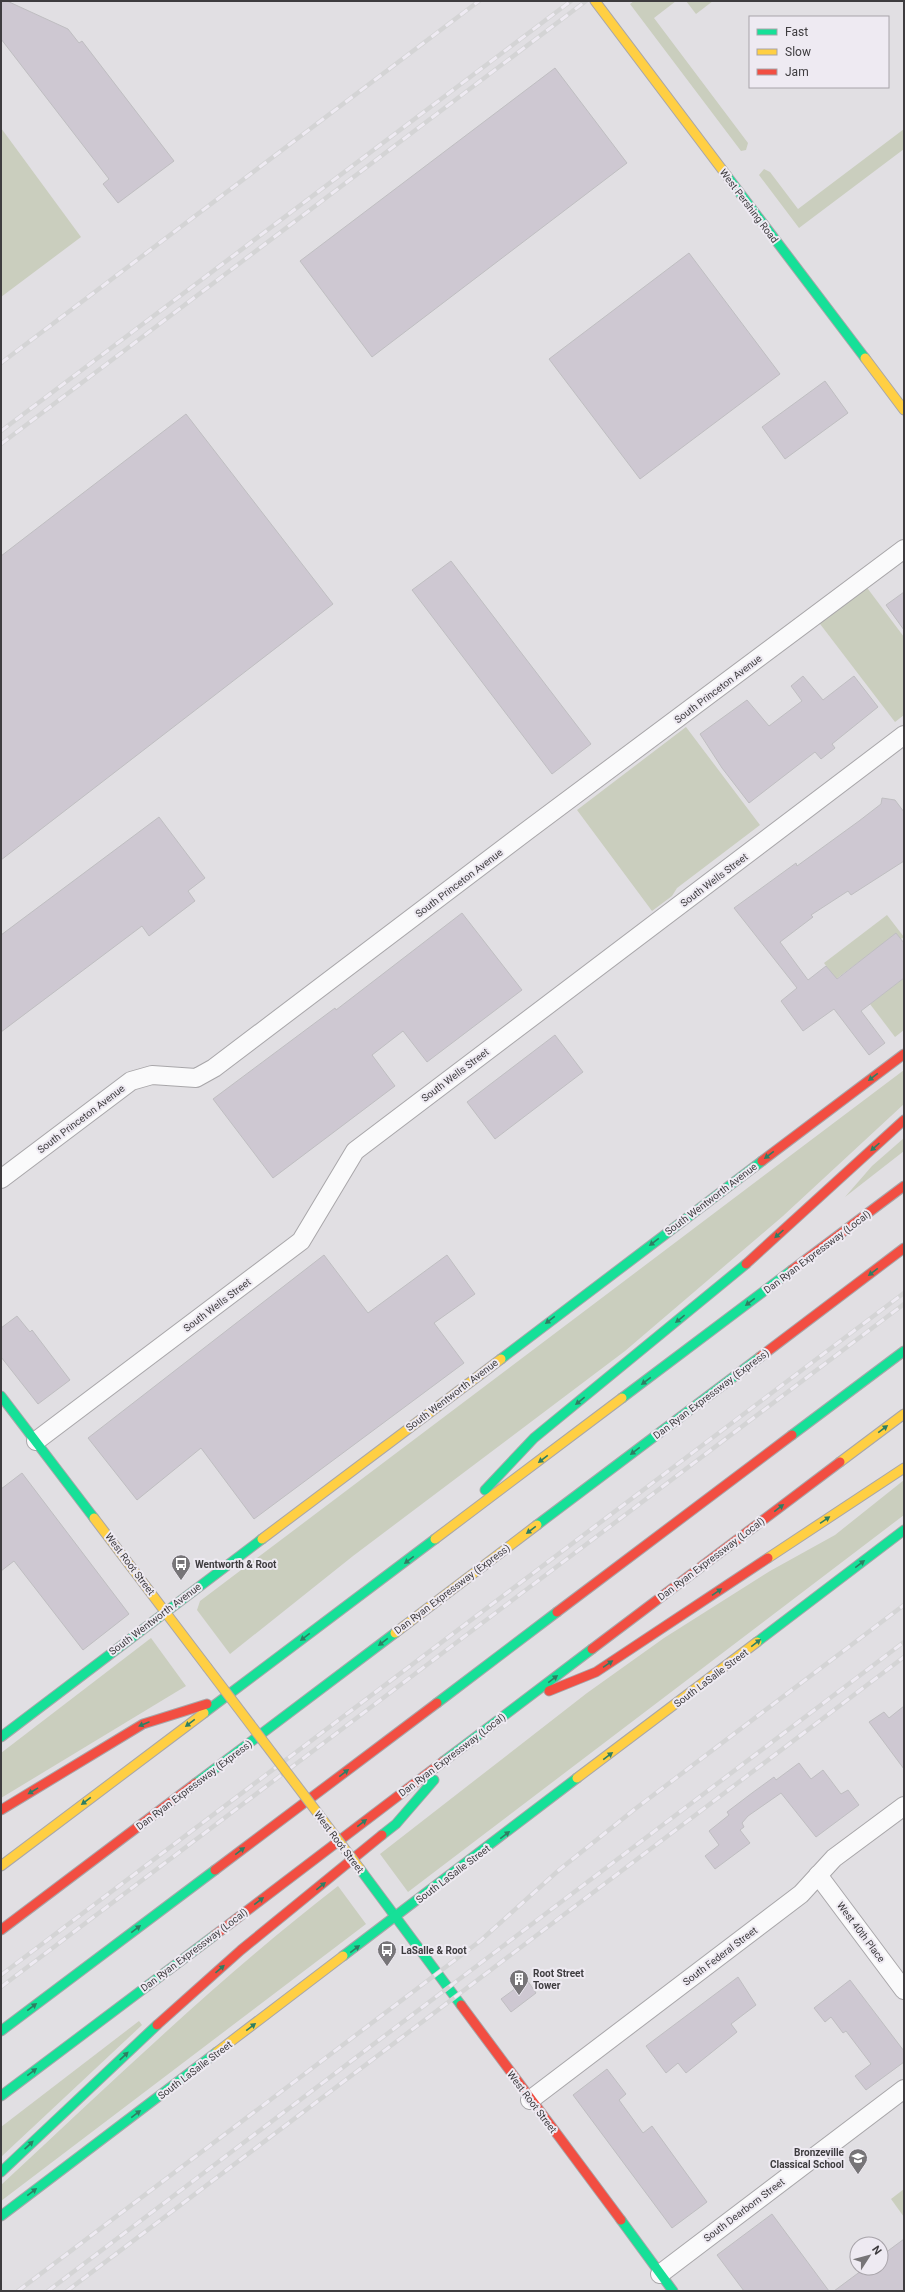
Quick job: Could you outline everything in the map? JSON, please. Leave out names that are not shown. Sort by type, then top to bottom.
[{"type":"main road","name":"West Pershing Road","points":[[594,1],[903,408]]},
{"type":"main road","name":"South Wentworth Avenue","points":[[1,1737],[904,1054]]},
{"type":"main road","points":[[441,1536],[534,1438],[730,1278],[904,1120]]},
{"type":"main road","name":"Dan Ryan Expressway (Local)","points":[[1,1866],[904,1186]]},
{"type":"main road","name":"Dan Ryan Expressway (Express)","points":[[1,1930],[904,1248]]},
{"type":"main road","points":[[1,2031],[904,1351]]},
{"type":"main road","name":"West Root Street","points":[[4,1407],[36,1441],[166,1611],[360,1869],[673,2291]]},
{"type":"main road","name":"Dan Ryan Expressway (Local)","points":[[1,2096],[904,1414]]},
{"type":"main road","points":[[522,1702],[596,1672],[904,1468]]},
{"type":"main road","name":"South LaSalle Street","points":[[1,2216],[396,1918],[904,1530]]},
{"type":"main road","points":[[1,1810],[143,1724],[221,1700]]},
{"type":"main road","points":[[1,2172],[164,2018],[224,1966],[396,1824],[458,1751]]},
{"type":"street","name":"South Princeton Avenue","points":[[1,1179],[131,1081],[152,1075],[196,1078],[214,1068],[528,830],[904,549]]},
{"type":"street","name":"South Wells Street","points":[[36,1441],[301,1241],[355,1151],[904,735]]},
{"type":"street","name":"South Federal Street","points":[[530,2100],[800,1894],[834,1858],[904,1806]]},
{"type":"street","name":"West 40th Place","points":[[818,1875],[904,1990]]},
{"type":"street","name":"South Dearborn Street","points":[[660,2274],[904,2089]]},
{"type":"green space","points":[[634,1],[676,1],[654,18],[748,143],[746,150],[741,151],[630,4]]},
{"type":"green space","points":[[686,1],[713,1],[696,14]]},
{"type":"green space","points":[[1,128],[81,237],[1,297]]},
{"type":"green space","points":[[904,129],[904,149],[799,228],[759,175],[764,169],[770,172],[798,209]]},
{"type":"green space","points":[[862,581],[904,637],[904,715],[895,722],[814,616]]},
{"type":"green space","points":[[686,727],[760,825],[677,888],[672,896],[652,911],[577,810]]},
{"type":"green space","points":[[887,915],[904,937],[901,939],[896,934],[836,979],[824,963]]},
{"type":"green space","points":[[904,978],[904,1030],[895,1037],[870,1004]]},
{"type":"green space","points":[[904,1070],[904,1104],[783,1216],[625,1351],[353,1556],[230,1654],[197,1610],[200,1601]]},
{"type":"green space","points":[[904,1138],[904,1151],[845,1197],[872,1166]]},
{"type":"green space","points":[[904,1480],[904,1515],[408,1892],[380,1854],[587,1693],[664,1638],[770,1571],[835,1535]]},
{"type":"green space","points":[[151,1638],[186,1686],[1,1798],[1,1753]]},
{"type":"green space","points":[[338,1886],[366,1924],[1,2201],[1,2185],[208,1994]]},
{"type":"green space","points":[[139,2021],[142,2025],[1,2157],[1,2127]]},
{"type":"green space","points":[[904,2189],[904,2217],[891,2199]]},
{"type":"building","points":[[1,1],[7,1],[68,29],[79,43],[82,41],[174,161],[118,203],[103,184],[109,179],[1,39]]},
{"type":"building","points":[[555,68],[627,163],[372,357],[300,261]]},
{"type":"building","points":[[689,253],[780,374],[640,479],[549,359]]},
{"type":"building","points":[[825,381],[848,413],[785,459],[762,427]]},
{"type":"building","points":[[186,414],[333,604],[1,860],[1,556]]},
{"type":"building","points":[[451,561],[591,744],[552,774],[412,590]]},
{"type":"building","points":[[904,592],[904,630],[886,605]]},
{"type":"building","points":[[803,676],[823,700],[854,676],[878,707],[832,744],[835,748],[821,759],[815,752],[749,803],[722,768],[700,734],[747,700],[769,726],[802,701],[791,686]]},
{"type":"building","points":[[882,798],[895,800],[904,812],[904,861],[851,895],[848,891],[811,915],[813,917],[780,942],[808,980],[826,966],[837,979],[896,933],[904,943],[904,978],[861,1011],[885,1043],[869,1055],[834,1009],[803,1031],[781,1001],[797,988],[734,908],[796,863],[797,866],[859,821],[881,804]]},
{"type":"building","points":[[159,817],[205,878],[188,891],[195,901],[149,936],[142,926],[1,1032],[1,935]]},
{"type":"building","points":[[462,913],[522,990],[427,1062],[403,1031],[372,1055],[395,1086],[273,1178],[213,1099],[335,1008],[336,1010]]},
{"type":"building","points":[[555,1035],[583,1072],[495,1139],[467,1102]]},
{"type":"building","points":[[324,1255],[368,1313],[447,1255],[475,1294],[434,1323],[464,1363],[254,1519],[201,1448],[137,1500],[88,1438]]},
{"type":"building","points":[[17,1316],[30,1332],[32,1330],[70,1380],[38,1404],[1,1357],[1,1328]]},
{"type":"building","points":[[22,1473],[129,1614],[83,1650],[14,1561],[1,1571],[1,1489]]},
{"type":"building","points":[[904,1706],[904,1769],[869,1722],[884,1712],[889,1718]]},
{"type":"building","points":[[799,1763],[811,1779],[823,1770],[841,1794],[848,1790],[859,1805],[816,1837],[781,1793],[748,1816],[742,1823],[744,1827],[740,1830],[750,1843],[715,1869],[705,1856],[719,1845],[709,1831],[729,1815],[727,1812],[752,1793],[774,1777],[776,1780]]},
{"type":"building","points":[[738,1977],[756,2005],[731,2024],[737,2032],[686,2073],[678,2063],[666,2073],[646,2046]]},
{"type":"building","name":"Root Street Tower","points":[[527,1980],[536,1993],[511,2012],[501,1999]]},
{"type":"building","points":[[850,1980],[904,2051],[904,2062],[866,2090],[855,2076],[871,2064],[846,2031],[843,2033],[831,2017],[825,2022],[814,2008]]},
{"type":"building","points":[[607,2069],[626,2094],[619,2100],[643,2133],[652,2126],[707,2202],[672,2228],[573,2095]]},
{"type":"building","points":[[772,2214],[829,2291],[744,2291],[717,2255]]},
{"type":"building","points":[[904,2239],[904,2291],[834,2291],[854,2276],[889,2276],[889,2250]]},
{"type":"railway","points":[[1,363],[479,1]]},
{"type":"railway","points":[[1,431],[571,1]]},
{"type":"railway","points":[[1,444],[586,1]]},
{"type":"railway","points":[[1,1975],[904,1293]]},
{"type":"railway","points":[[1,1987],[904,1304]]},
{"type":"railway","points":[[18,2291],[480,1941],[559,1870],[635,1809],[904,1605]]},
{"type":"railway","points":[[48,2291],[904,1642]]},
{"type":"railway","points":[[67,2291],[904,1657]]},
{"type":"traffic: fast","points":[[727,176],[865,358]]},
{"type":"traffic: fast","points":[[501,1359],[762,1161]]},
{"type":"traffic: fast","points":[[485,1490],[534,1438],[746,1264]]},
{"type":"traffic: fast","points":[[622,1398],[792,1270]]},
{"type":"traffic: fast","points":[[792,1435],[904,1351]]},
{"type":"traffic: fast","points":[[537,1525],[760,1357]]},
{"type":"traffic: fast","points":[[1,1396],[94,1518]]},
{"type":"traffic: fast","points":[[757,1642],[904,1530]]},
{"type":"traffic: fast","points":[[1,1737],[262,1539]]},
{"type":"traffic: fast","points":[[204,1713],[435,1539]]},
{"type":"traffic: fast","points":[[437,1703],[557,1612]]},
{"type":"traffic: fast","points":[[196,1783],[395,1633]]},
{"type":"traffic: fast","points":[[444,1761],[592,1649]]},
{"type":"traffic: fast","points":[[343,1956],[577,1778]]},
{"type":"traffic: fast","points":[[382,1835],[396,1824],[434,1780]]},
{"type":"traffic: fast","points":[[360,1869],[461,2005]]},
{"type":"traffic: fast","points":[[1,2031],[215,1870]]},
{"type":"traffic: fast","points":[[1,2096],[215,1935]]},
{"type":"traffic: fast","points":[[1,2172],[157,2025]]},
{"type":"traffic: fast","points":[[1,2216],[217,2052]]},
{"type":"traffic: fast","points":[[621,2220],[673,2291]]},
{"type":"traffic: slow","points":[[595,1],[727,176]]},
{"type":"traffic: slow","points":[[865,358],[904,410]]},
{"type":"traffic: slow","points":[[262,1539],[501,1359]]},
{"type":"traffic: slow","points":[[435,1539],[622,1398]]},
{"type":"traffic: slow","points":[[840,1462],[904,1414]]},
{"type":"traffic: slow","points":[[768,1558],[904,1468]]},
{"type":"traffic: slow","points":[[94,1518],[207,1667]]},
{"type":"traffic: slow","points":[[395,1633],[537,1525]]},
{"type":"traffic: slow","points":[[577,1778],[757,1642]]},
{"type":"traffic: slow","points":[[207,1667],[360,1869]]},
{"type":"traffic: slow","points":[[1,1866],[204,1713]]},
{"type":"traffic: slow","points":[[217,2052],[343,1956]]},
{"type":"traffic: jam","points":[[762,1161],[904,1054]]},
{"type":"traffic: jam","points":[[746,1264],[904,1120]]},
{"type":"traffic: jam","points":[[792,1270],[904,1186]]},
{"type":"traffic: jam","points":[[760,1357],[904,1248]]},
{"type":"traffic: jam","points":[[557,1612],[792,1435]]},
{"type":"traffic: jam","points":[[592,1649],[840,1462]]},
{"type":"traffic: jam","points":[[549,1691],[596,1672],[768,1558]]},
{"type":"traffic: jam","points":[[215,1870],[437,1703]]},
{"type":"traffic: jam","points":[[1,1810],[143,1724],[207,1704]]},
{"type":"traffic: jam","points":[[215,1935],[444,1761]]},
{"type":"traffic: jam","points":[[1,1930],[196,1783]]},
{"type":"traffic: jam","points":[[157,2025],[241,1950],[382,1835]]},
{"type":"traffic: jam","points":[[461,2005],[621,2220]]},
{"type":"place","name":"Wentworth & Root","points":[[181,1581]]},
{"type":"place","name":"LaSalle & Root","points":[[387,1967]]},
{"type":"place","name":"Root Street Tower","points":[[519,1996]]},
{"type":"place","name":"Bronzeville Classical School","points":[[858,2175]]}]
